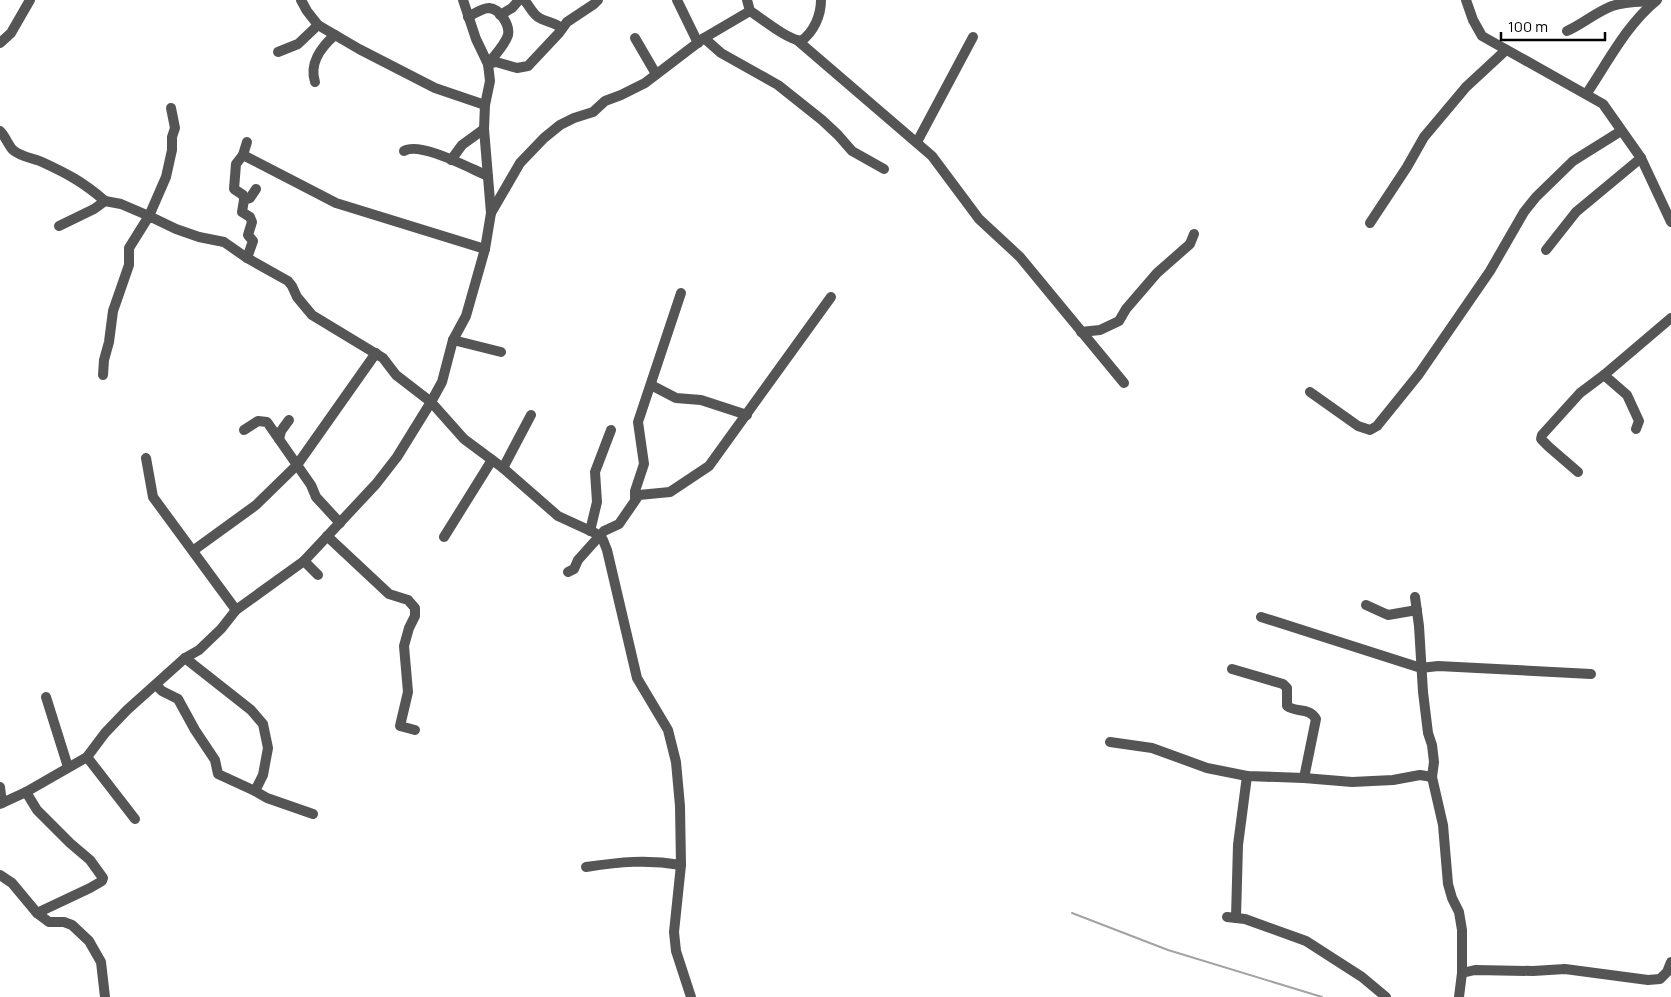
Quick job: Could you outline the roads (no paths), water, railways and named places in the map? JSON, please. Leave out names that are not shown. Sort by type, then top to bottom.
[{"type":"street","points":[[0,43],[10,33],[30,0]]},
{"type":"street","points":[[301,0],[318,25],[335,35],[435,88],[485,104]]},
{"type":"street","points":[[0,787],[1,804],[87,757],[105,733],[122,716],[185,658],[199,650],[221,629],[236,610],[304,561],[376,484],[397,457],[431,402],[442,382],[453,340],[466,316],[485,249],[491,213],[484,129],[485,104],[490,81],[488,64],[476,40],[463,0]]},
{"type":"street","points":[[500,15],[512,8],[519,0]]},
{"type":"street","points":[[524,0],[535,14],[549,23],[558,24],[561,28]]},
{"type":"street","points":[[488,64],[496,62],[517,68],[528,66],[567,22],[598,0]]},
{"type":"street","points":[[677,0],[701,41],[778,85],[822,120],[852,151],[884,169]]},
{"type":"street","points":[[747,0],[750,11],[797,40],[932,156],[979,219],[1020,257],[1124,383]]},
{"type":"street","points":[[797,40],[802,41],[814,28],[821,10],[821,0]]},
{"type":"street","points":[[1466,0],[1473,20],[1482,36],[1604,104],[1641,158],[1671,222]]},
{"type":"street","points":[[1587,93],[1628,32],[1656,0]]},
{"type":"street","points":[[1567,31],[1581,25],[1612,6],[1656,0]]},
{"type":"street","points":[[468,17],[489,8],[504,18],[508,36],[488,64]]},
{"type":"street","points":[[491,213],[520,163],[544,138],[560,125],[593,112],[605,100],[621,95],[645,83],[701,41],[750,11]]},
{"type":"street","points":[[278,52],[298,44],[318,25]]},
{"type":"street","points":[[315,82],[312,73],[316,60],[327,42],[335,35]]},
{"type":"street","points":[[917,142],[973,37]]},
{"type":"street","points":[[635,38],[656,74]]},
{"type":"street","points":[[1370,223],[1407,167],[1424,137],[1466,87],[1506,50]]},
{"type":"street","points":[[103,375],[113,311],[129,265],[129,248],[149,216],[166,177],[175,128],[171,108]]},
{"type":"street","points":[[451,160],[462,145],[484,129]]},
{"type":"street","points":[[0,131],[8,141],[11,149],[87,185],[105,201],[121,204],[176,229],[199,237],[224,242],[247,258],[288,281],[297,297],[312,315],[383,358],[396,375],[431,402],[464,439],[503,468],[558,516],[595,534],[603,540],[637,678],[668,730],[676,762],[680,806],[680,865],[674,932],[676,951],[691,997]]},
{"type":"street","points":[[1310,392],[1358,426],[1370,430],[1377,426],[1428,361],[1490,271],[1524,212],[1536,196],[1573,162],[1621,131]]},
{"type":"street","points":[[247,142],[243,155],[236,164],[234,189],[243,195],[242,212],[250,217],[252,222],[248,235],[253,241],[247,258]]},
{"type":"street","points":[[404,151],[408,148],[434,152],[488,176]]},
{"type":"street","points":[[243,155],[336,203],[485,249]]},
{"type":"street","points":[[1546,250],[1576,212],[1641,158]]},
{"type":"street","points":[[244,199],[250,198],[256,189]]},
{"type":"street","points":[[59,226],[94,209],[105,201]]},
{"type":"street","points":[[1082,332],[1100,330],[1118,321],[1157,272],[1190,244],[1194,234]]},
{"type":"street","points":[[635,499],[635,491],[644,464],[638,422],[681,293]]},
{"type":"street","points":[[595,534],[619,524],[639,495],[670,492],[708,466],[832,297]]},
{"type":"street","points":[[1578,472],[1549,448],[1541,439],[1542,434],[1572,401],[1671,318]]},
{"type":"street","points":[[453,340],[501,352]]},
{"type":"street","points":[[194,550],[256,505],[297,465],[376,353]]},
{"type":"street","points":[[1604,375],[1627,394],[1639,421],[1636,429]]},
{"type":"street","points":[[651,385],[676,398],[701,400],[747,415]]},
{"type":"street","points":[[503,468],[531,415]]},
{"type":"street","points":[[279,439],[281,431],[289,420]]},
{"type":"street","points":[[244,430],[258,421],[267,422],[311,485],[316,497],[340,523]]},
{"type":"street","points":[[568,572],[574,569],[578,560],[597,538],[595,534],[595,472],[611,430]]},
{"type":"street","points":[[146,458],[154,497],[236,610]]},
{"type":"street","points":[[444,537],[492,460]]},
{"type":"street","points":[[327,536],[389,594],[408,600],[415,608],[415,616],[404,646],[408,692],[400,726],[415,730]]},
{"type":"street","points":[[304,561],[318,575]]},
{"type":"street","points":[[1415,597],[1428,733],[1434,762],[1432,777],[1443,825],[1448,884],[1459,912],[1462,930],[1462,973],[1459,997]]},
{"type":"street","points":[[1366,604],[1388,614],[1416,610]]},
{"type":"street","points":[[1261,617],[1421,668],[1446,666],[1591,674]]},
{"type":"street","points":[[185,658],[251,710],[264,724],[268,748],[264,775],[255,790]]},
{"type":"street","points":[[1232,669],[1283,684],[1287,688],[1287,706],[1292,710],[1313,713],[1316,719],[1304,778]]},
{"type":"street","points":[[156,685],[162,691],[178,699],[195,730],[215,760],[218,774],[255,790],[267,798],[313,814]]},
{"type":"street","points":[[46,697],[68,768]]},
{"type":"street","points":[[1110,742],[1152,748],[1207,768],[1247,776],[1352,782],[1393,780],[1420,775],[1432,777]]},
{"type":"street","points":[[87,757],[135,819]]},
{"type":"street","points":[[1247,776],[1238,845],[1232,917],[1306,941],[1362,977],[1386,997]]},
{"type":"street","points":[[26,792],[37,810],[90,860],[103,878],[90,888],[37,913]]},
{"type":"street","points":[[586,867],[628,861],[680,865]]},
{"type":"street","points":[[0,875],[12,883],[37,913],[49,922],[64,922],[72,925],[89,941],[101,962],[106,997]]},
{"type":"street","points":[[1462,973],[1475,970],[1565,969],[1648,980],[1660,979],[1667,972],[1671,962]]},
{"type":"waterway","points":[[1072,913],[1168,950],[1322,997]]}]
